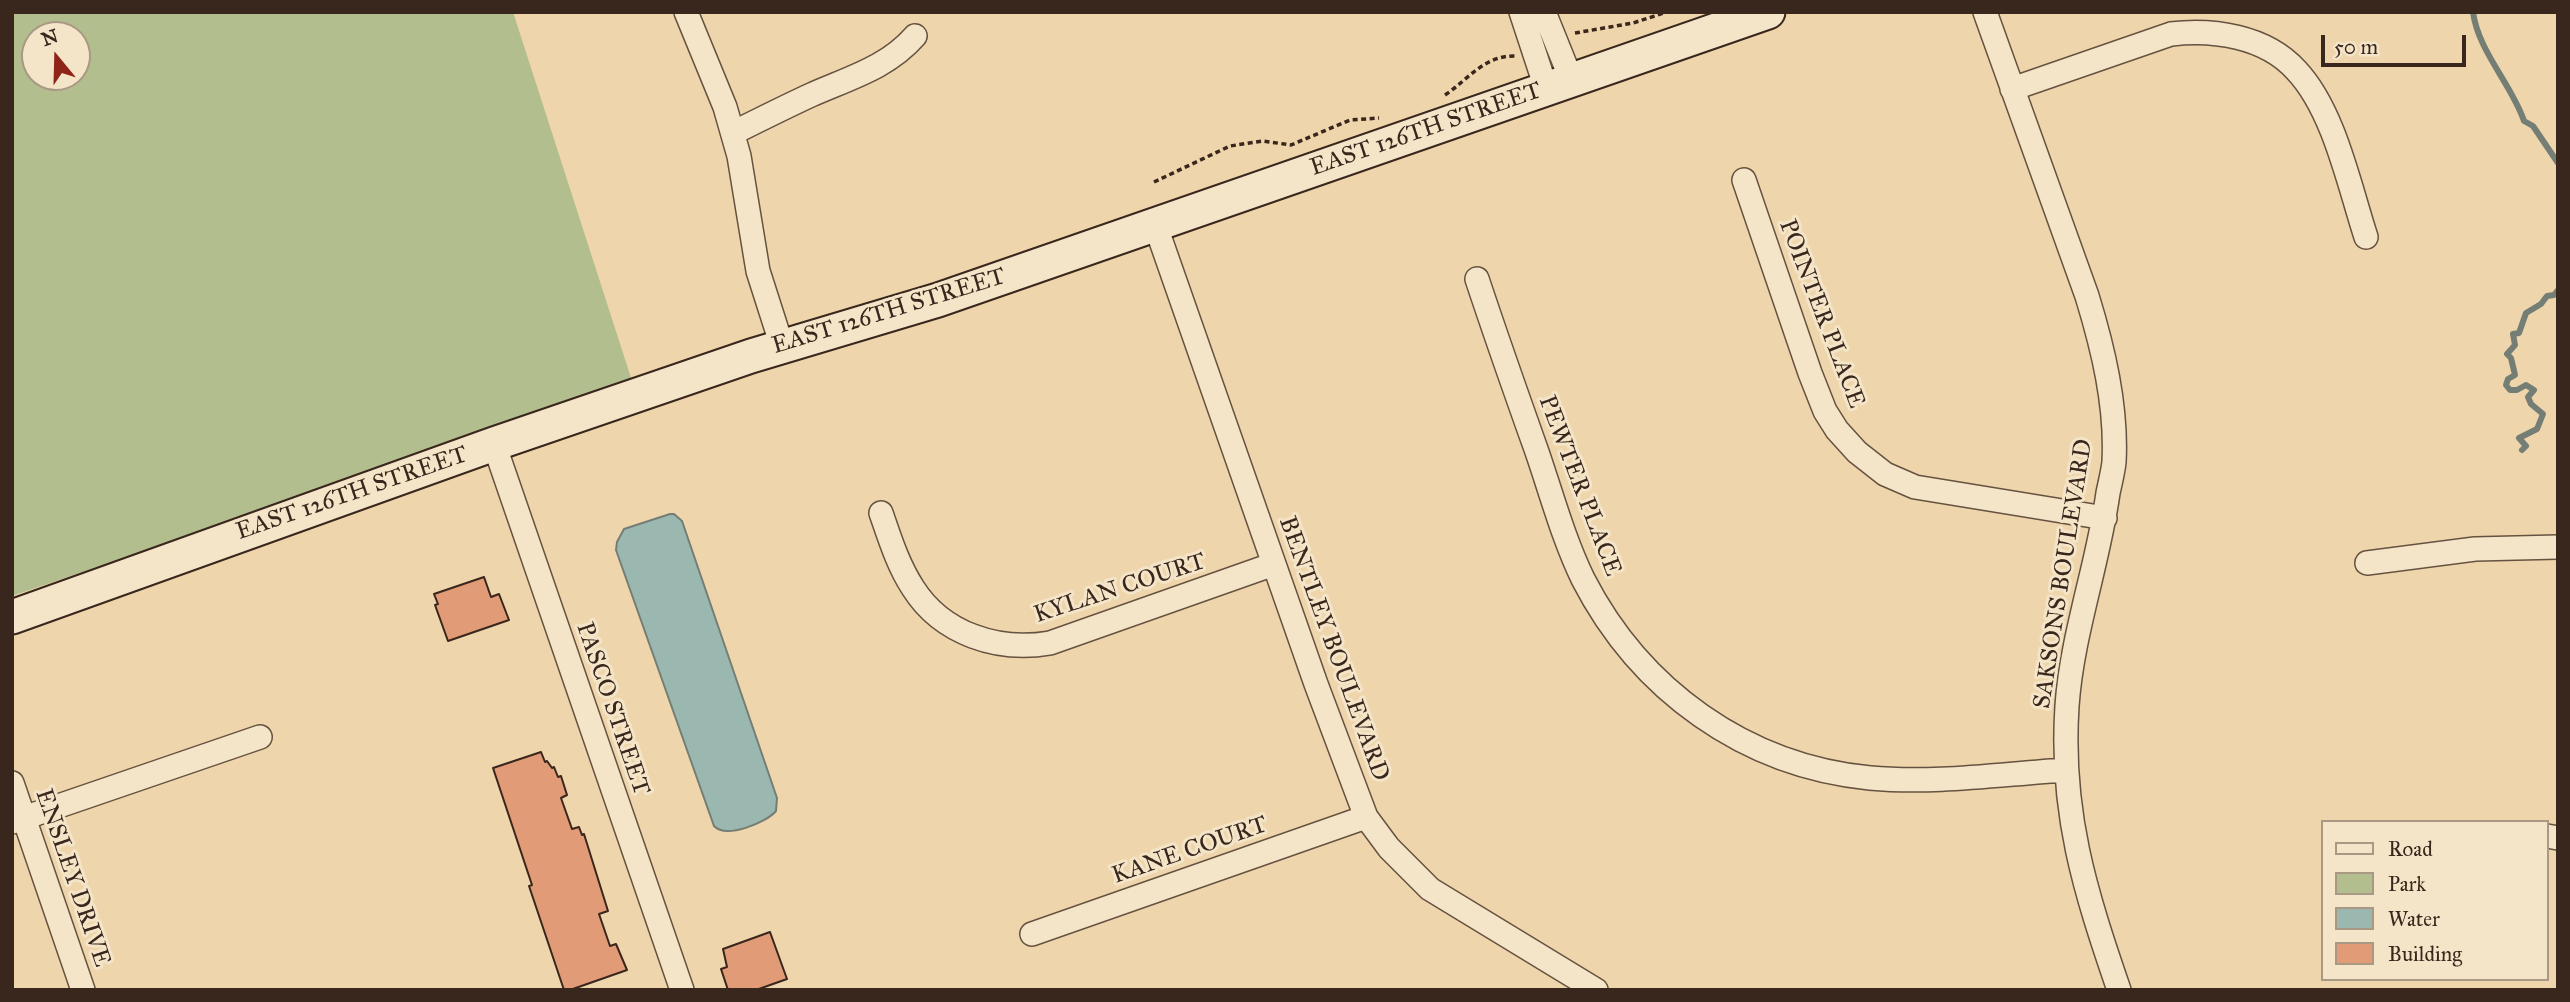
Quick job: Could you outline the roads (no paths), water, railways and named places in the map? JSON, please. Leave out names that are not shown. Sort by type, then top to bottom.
[{"type":"main road","name":"EAST 126TH STREET","points":[[12,617],[494,444],[782,346],[938,300],[1768,12]]},
{"type":"street","points":[[686,12],[726,107],[758,271],[782,346]]},
{"type":"street","points":[[1521,12],[1558,84]]},
{"type":"street","points":[[1544,12],[1558,84]]},
{"type":"street","name":"SAKSONS BOULEVARD","points":[[1985,12],[2099,335],[2114,435],[2114,464],[2105,518],[2071,670],[2067,705],[2066,770],[2072,827],[2086,892],[2119,990]]},
{"type":"street","points":[[2012,89],[2171,34],[2222,34],[2252,42],[2273,52],[2295,69],[2317,100],[2335,141],[2366,237]]},
{"type":"street","points":[[733,133],[798,100],[879,66],[903,49],[915,36]]},
{"type":"street","name":"POINTER PLACE","points":[[1744,180],[1825,411],[1837,430],[1857,452],[1885,474],[1915,486],[2105,518]]},
{"type":"street","name":"BENTLEY BOULEVARD","points":[[1155,224],[1366,817],[1389,848],[1430,889],[1596,990]]},
{"type":"street","name":"PEWTER PLACE","points":[[1476,279],[1582,577],[1621,640],[1688,709],[1732,737],[1778,757],[1818,770],[1869,778],[1911,780],[2066,770]]},
{"type":"street","name":"PASCO STREET","points":[[494,444],[682,990]]},
{"type":"street","name":"KYLAN COURT","points":[[881,513],[899,562],[921,600],[946,622],[967,634],[1004,644],[1034,646],[1050,643],[1274,564]]},
{"type":"street","points":[[2367,563],[2475,549],[2558,547]]},
{"type":"street","points":[[18,820],[260,737]]},
{"type":"street","name":"ENSLEY DRIVE","points":[[12,783],[18,820],[83,990]]},
{"type":"street","name":"KANE COURT","points":[[1032,934],[1366,817]]},
{"type":"water","points":[[670,514],[682,521],[777,798],[776,811],[771,816],[746,828],[727,831],[714,826],[616,550],[624,529]]},
{"type":"waterway","points":[[2473,12],[2481,40],[2524,121],[2533,126],[2558,163]]},
{"type":"waterway","points":[[2522,450],[2526,446],[2519,438],[2537,429],[2543,414],[2531,404],[2528,397],[2534,390],[2526,385],[2510,390],[2506,385],[2508,379],[2515,375],[2511,358],[2507,354],[2515,345],[2513,334],[2519,333],[2526,313],[2558,290]]}]
